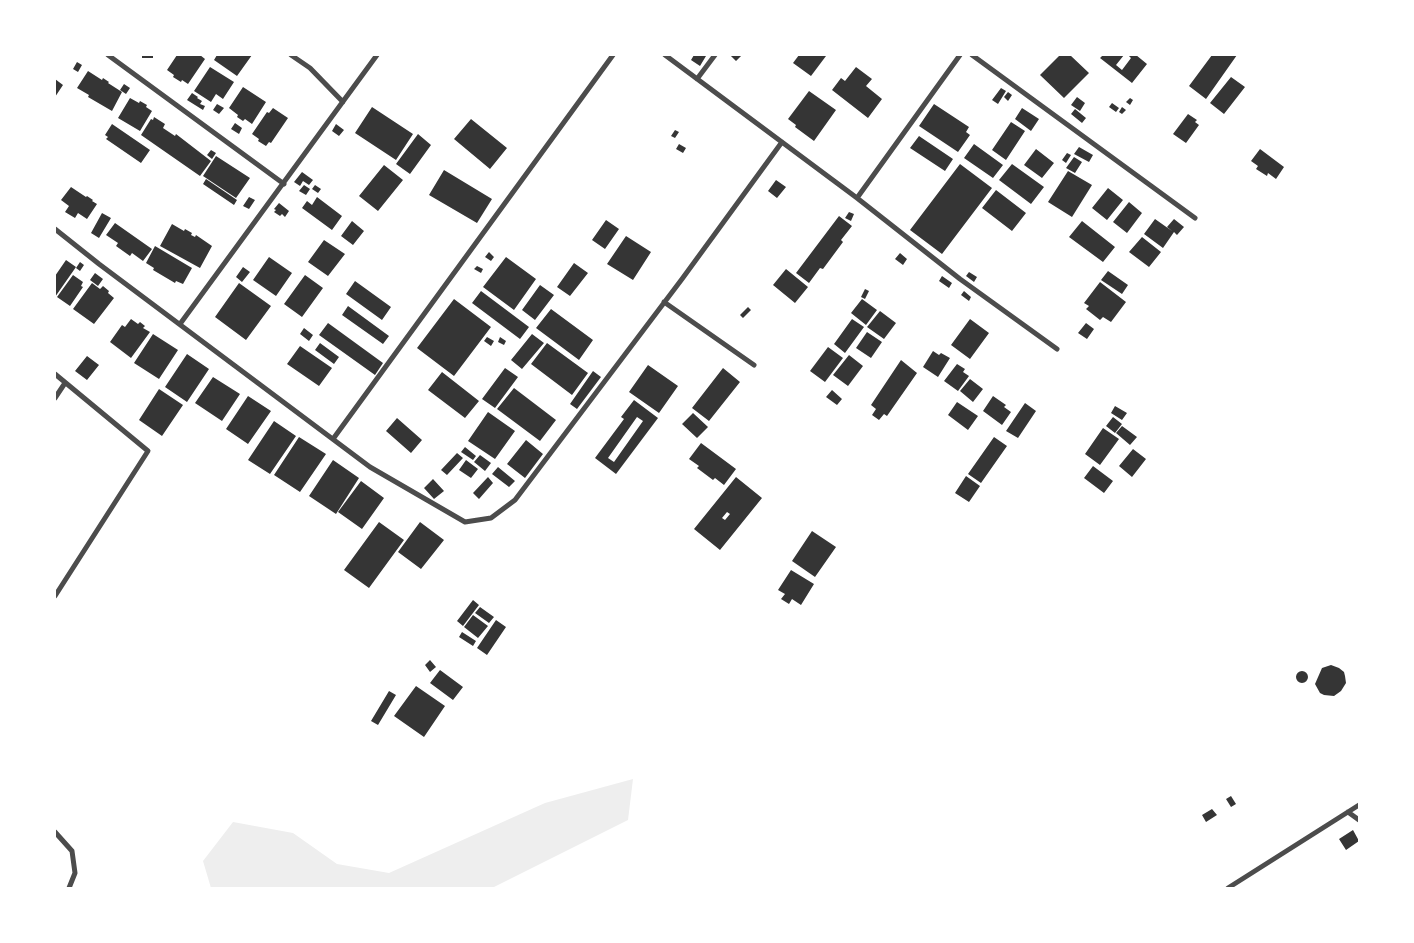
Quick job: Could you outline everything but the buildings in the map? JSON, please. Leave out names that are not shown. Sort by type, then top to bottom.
[{"type":"street","points":[[108,55],[284,184]]},
{"type":"street","points":[[291,55],[310,68],[343,102]]},
{"type":"street","points":[[180,324],[378,55]]},
{"type":"street","points":[[333,439],[613,55]]},
{"type":"street","points":[[665,55],[857,198],[960,279],[1057,349]]},
{"type":"street","points":[[697,79],[715,55]]},
{"type":"street","points":[[857,198],[960,55]]},
{"type":"street","points":[[972,55],[1195,218]]},
{"type":"street","points":[[55,229],[370,467],[465,522],[491,518],[515,500],[782,142]]},
{"type":"street","points":[[664,302],[754,365]]},
{"type":"street","points":[[55,374],[148,451],[55,596]]},
{"type":"street","points":[[55,398],[65,382]]},
{"type":"street","points":[[1228,888],[1359,805]]},
{"type":"street","points":[[1348,812],[1359,820]]},
{"type":"street","points":[[55,832],[72,851],[76,873],[69,888]]},
{"type":"shaded area","points":[[633,779],[628,820],[492,888],[211,888],[203,861],[233,822],[293,833],[337,864],[389,873],[545,803]]}]
